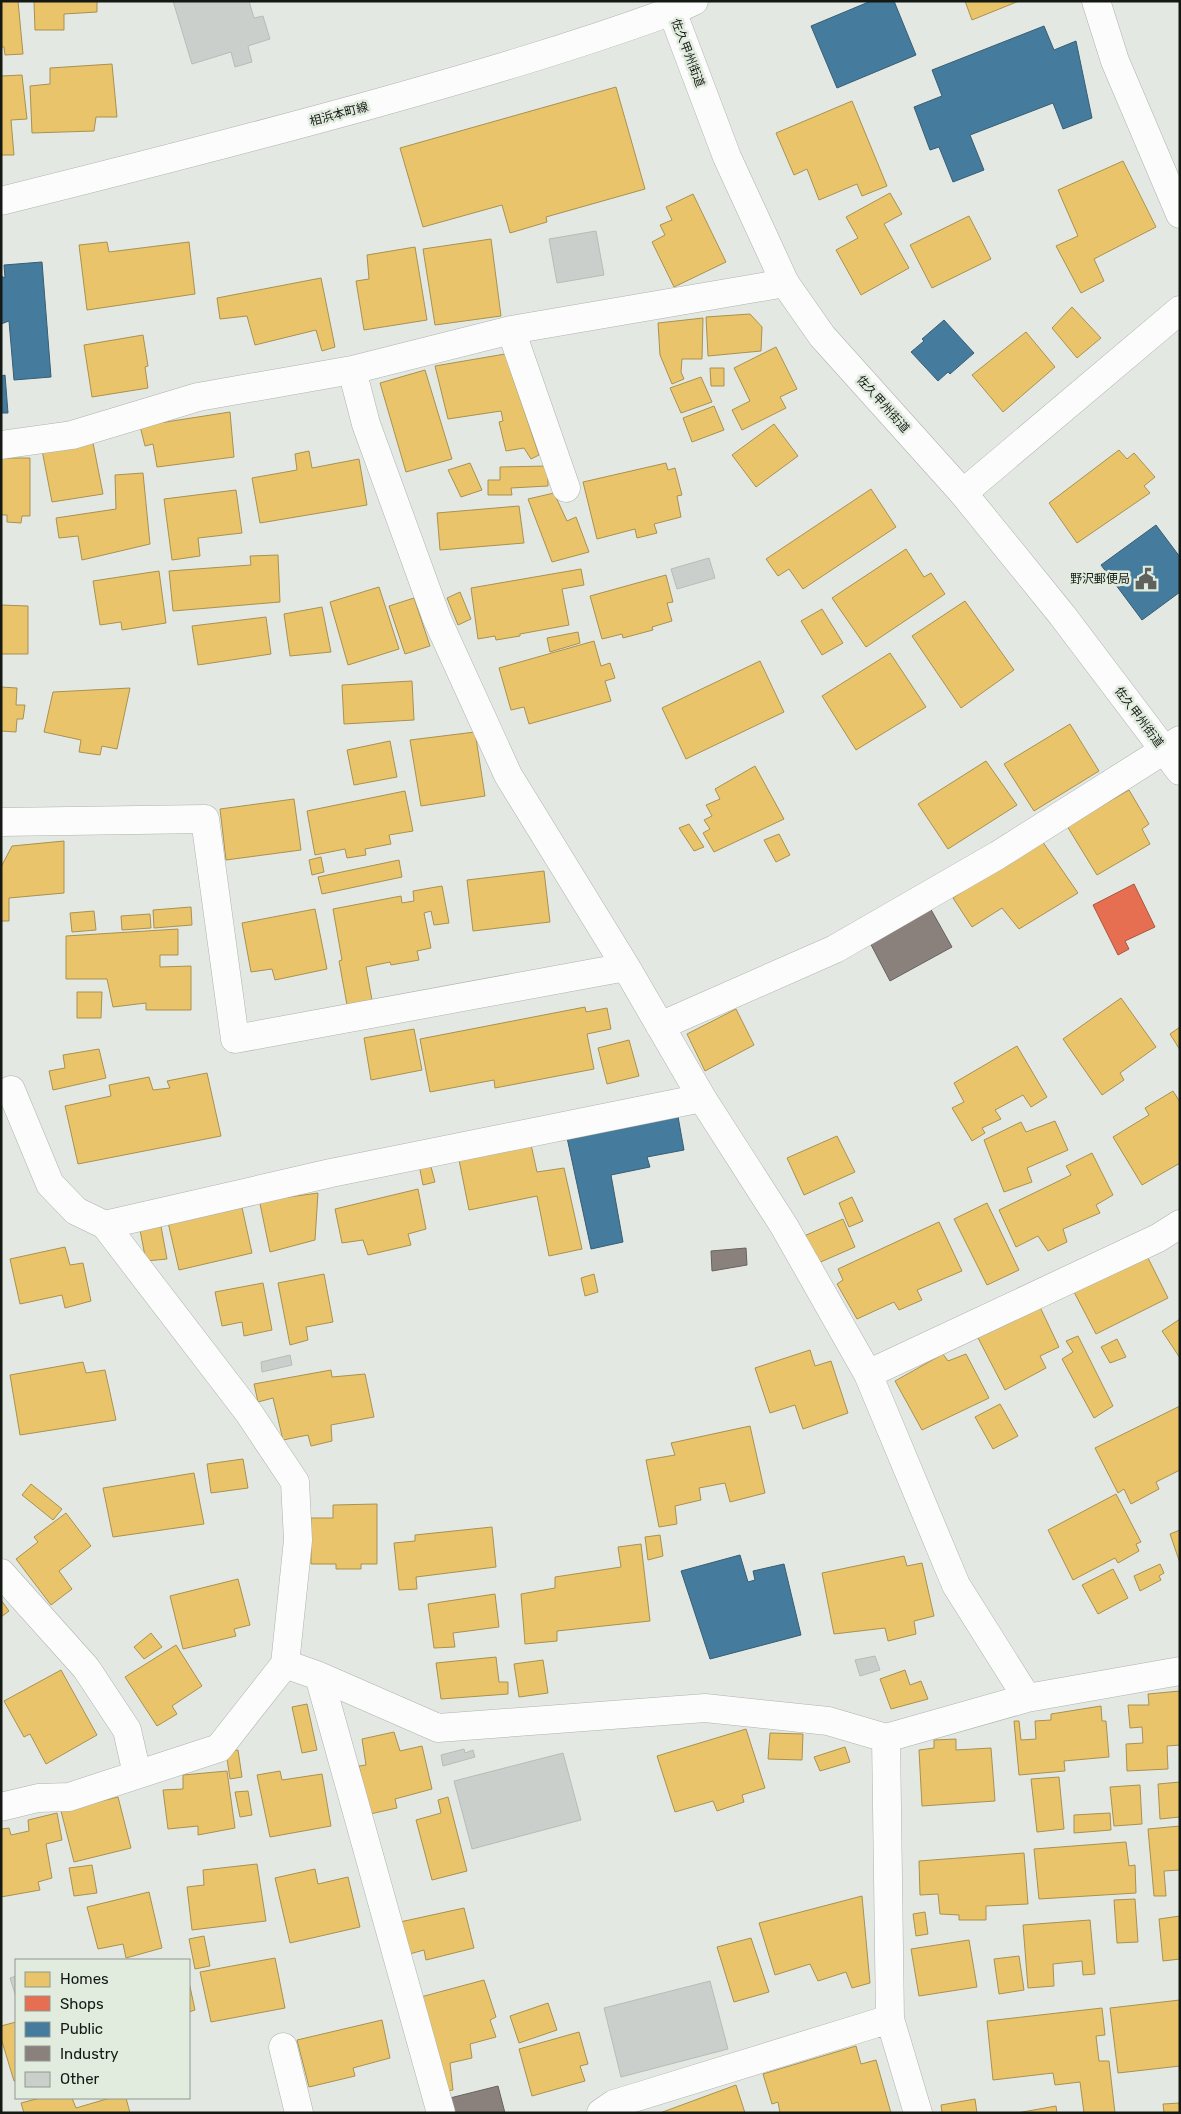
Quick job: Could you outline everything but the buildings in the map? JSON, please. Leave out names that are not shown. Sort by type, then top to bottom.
[{"type":"street","points":[[1096,1],[1115,61],[1180,214]]},
{"type":"street","name":"相浜本町線","points":[[1,201],[307,122],[500,69],[602,37],[679,4]]},
{"type":"street","name":"佐久甲州街道","points":[[679,4],[727,157],[785,283],[822,336],[962,493],[1175,754]]},
{"type":"street","points":[[1,446],[72,435],[198,397],[352,370],[511,330],[785,283]]},
{"type":"street","points":[[962,493],[1180,310]]},
{"type":"street","points":[[511,330],[566,488]]},
{"type":"street","points":[[352,370],[366,424],[437,619],[508,775],[626,967],[702,1098],[784,1226],[868,1374],[956,1585],[1027,1698]]},
{"type":"street","points":[[660,1026],[835,949],[1175,754]]},
{"type":"street","points":[[1,822],[205,818],[235,1039],[626,967]]},
{"type":"street","points":[[1,1807],[38,1798],[69,1797],[219,1748],[285,1664],[298,1540],[295,1482],[249,1413],[105,1226],[76,1211],[50,1184],[12,1090]]},
{"type":"street","points":[[105,1226],[331,1173],[702,1098]]},
{"type":"street","points":[[868,1374],[1158,1238],[1180,1224]]},
{"type":"street","points":[[1,1573],[91,1676],[127,1730],[137,1774]]},
{"type":"street","points":[[285,1664],[319,1676],[438,1728],[705,1708],[828,1721],[886,1738],[1027,1698],[1180,1671]]},
{"type":"street","points":[[319,1676],[441,2113]]},
{"type":"street","points":[[886,1738],[890,2019],[918,2113]]},
{"type":"street","points":[[601,2113],[614,2104],[890,2019]]},
{"type":"street","points":[[283,2047],[299,2113]]},
{"type":"place","name":"野沢郵便局","points":[[1146,579]]}]
